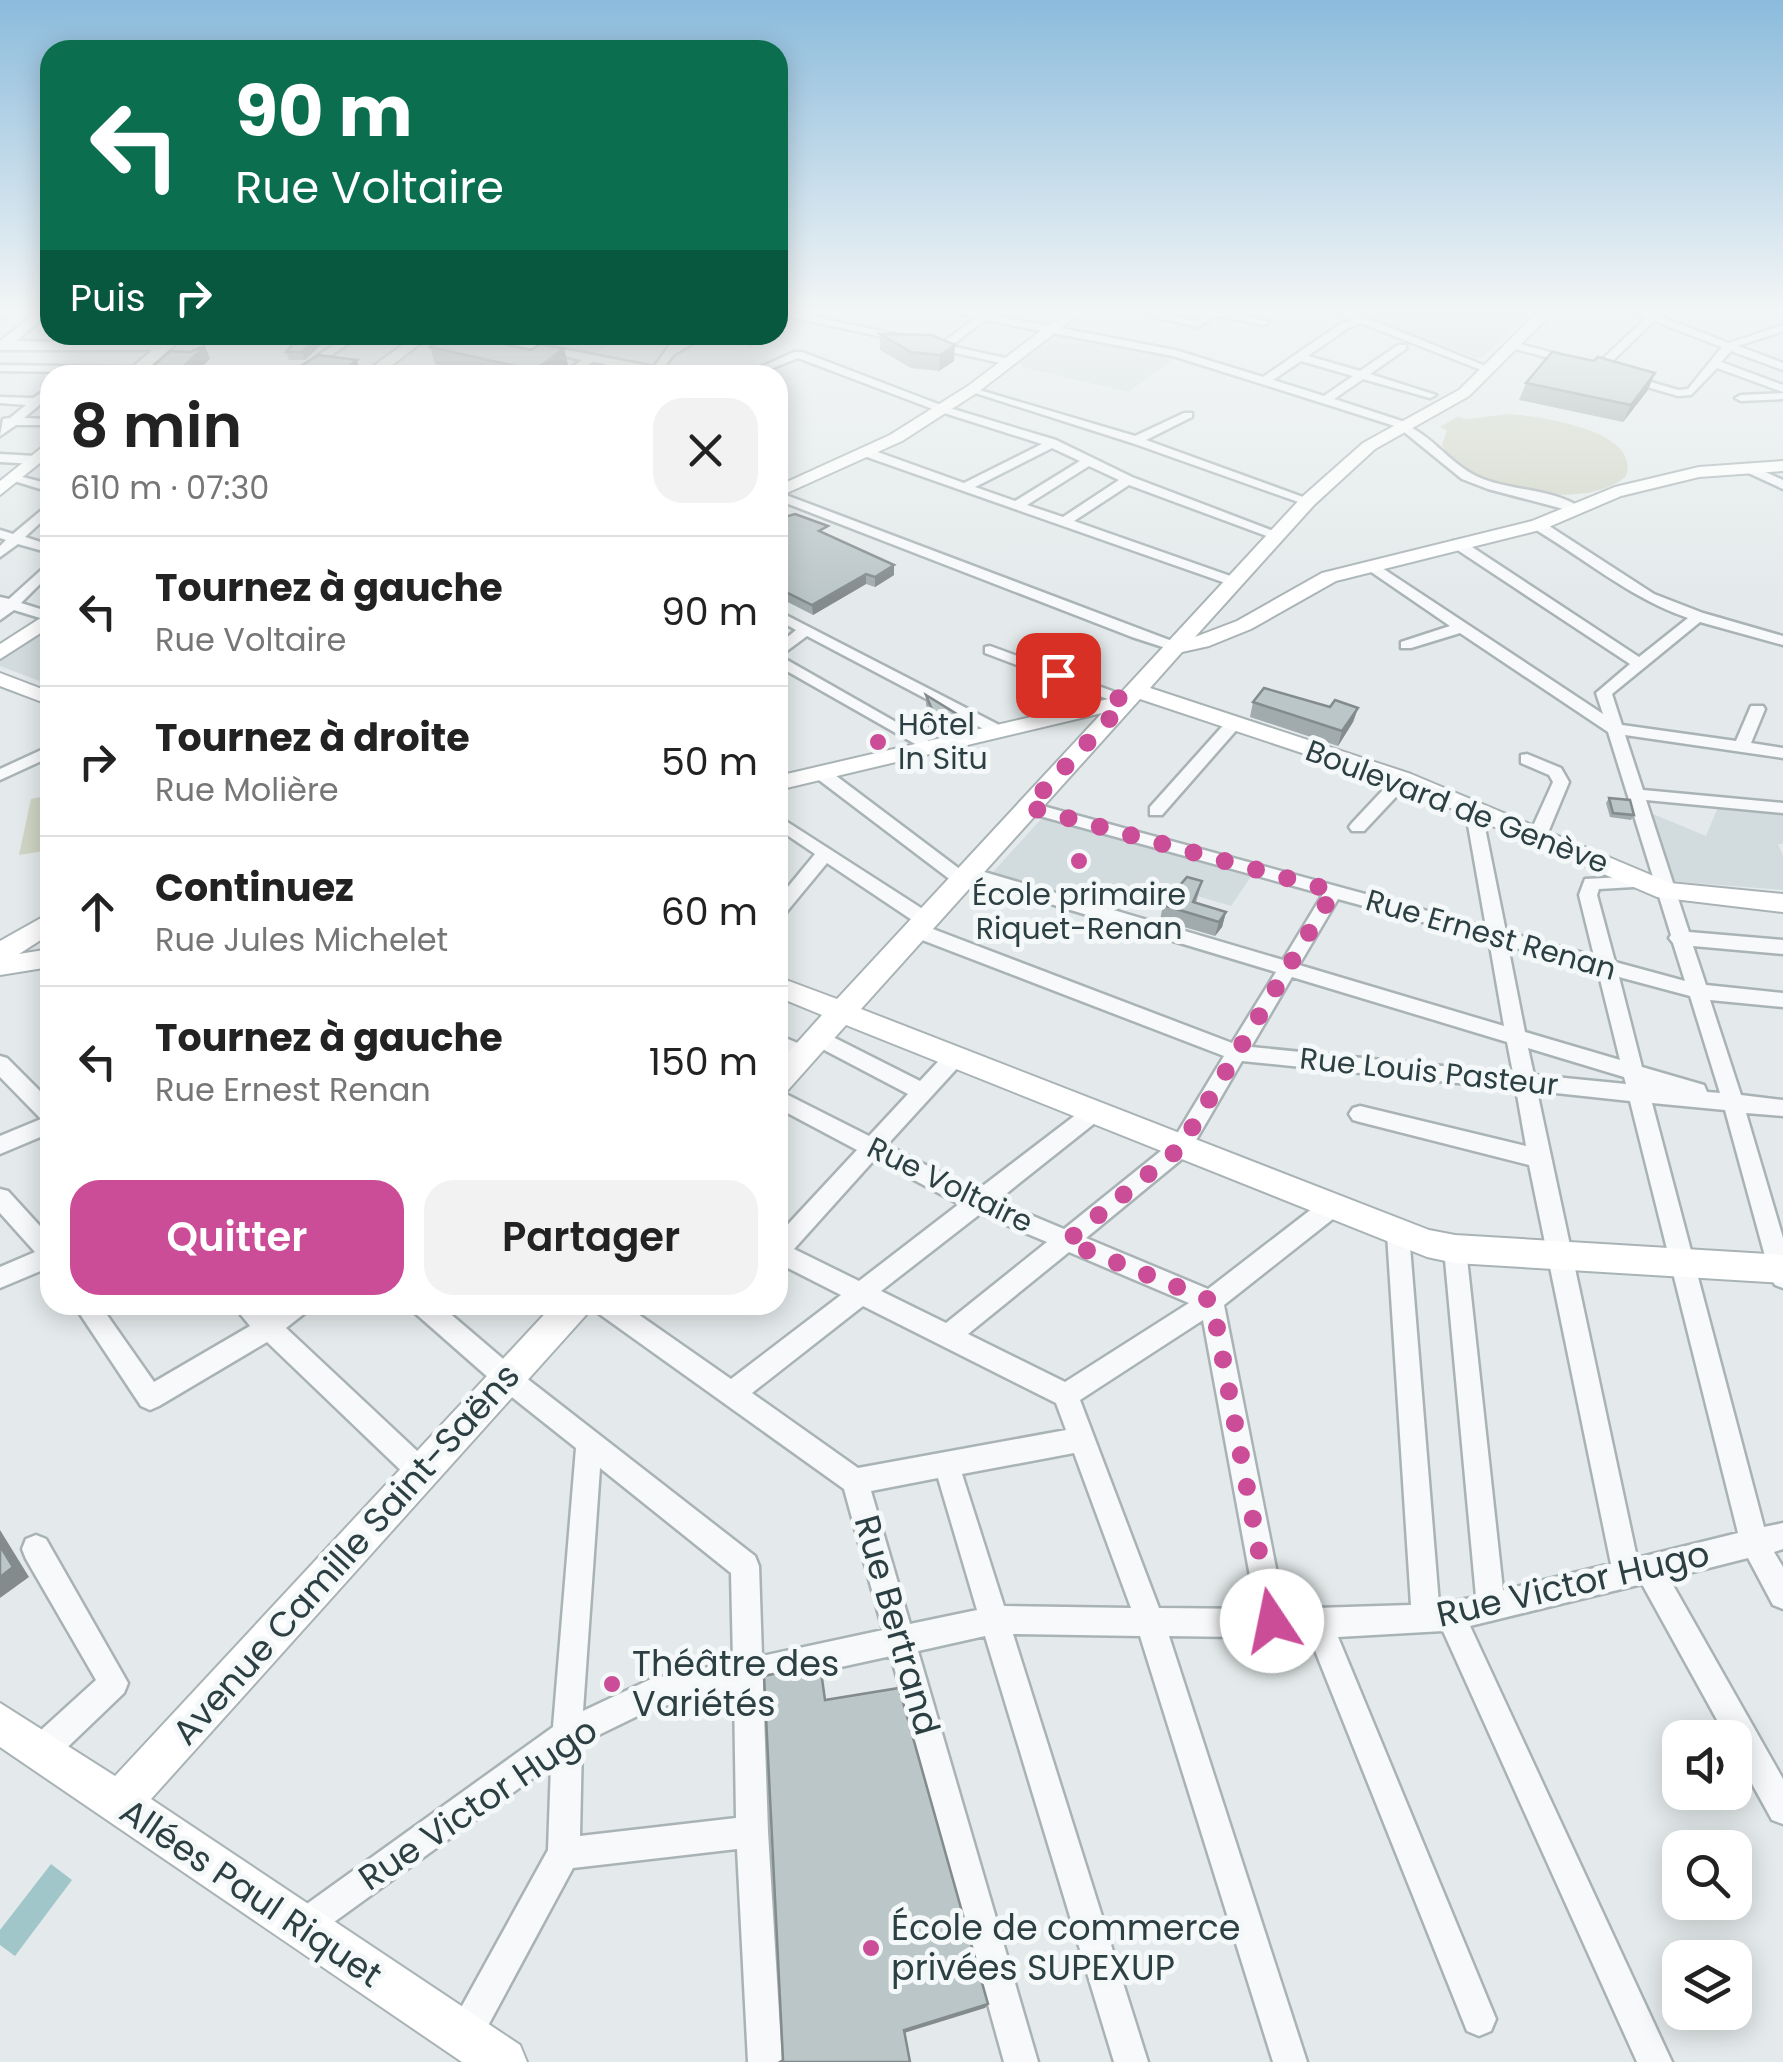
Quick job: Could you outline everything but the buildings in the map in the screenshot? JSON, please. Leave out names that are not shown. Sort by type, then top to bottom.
[{"type":"main road","points":[[788,489],[868,453],[948,405]]},
{"type":"main road","points":[[799,1045],[841,1012],[1308,501],[1359,454],[1443,405]]},
{"type":"main road","points":[[0,490],[40,455]]},
{"type":"main road","points":[[1174,647],[1202,642],[1244,625],[1329,577],[1538,525],[1575,508],[1670,476],[1783,466]]},
{"type":"main road","points":[[0,653],[40,624]]},
{"type":"main road","points":[[0,680],[40,695]]},
{"type":"main road","points":[[788,780],[1130,696]]},
{"type":"main road","name":"Boulevard de Genève","points":[[1130,696],[1234,723],[1402,779],[1538,835],[1590,879],[1783,903]]},
{"type":"main road","points":[[0,954],[40,928]]},
{"type":"main road","points":[[0,966],[40,964]]},
{"type":"main road","points":[[788,991],[1398,1234],[1456,1250],[1782,1272]]},
{"type":"main road","name":"Avenue Camille Saint-Saëns","points":[[118,1804],[565,1315]]},
{"type":"main road","name":"Allées Paul Riquet","points":[[0,1723],[503,2062]]},
{"type":"street","points":[[0,432],[6,421],[31,405]]},
{"type":"street","points":[[932,405],[1052,443],[1128,480],[1276,535]]},
{"type":"street","points":[[1022,405],[1136,440],[1308,501]]},
{"type":"street","points":[[1341,405],[1406,427],[1426,439],[1450,467],[1481,484],[1575,508]]},
{"type":"street","points":[[1136,440],[1188,415]]},
{"type":"street","points":[[6,421],[40,422]]},
{"type":"street","points":[[965,487],[1052,443]]},
{"type":"street","points":[[868,453],[1234,582]]},
{"type":"street","points":[[0,458],[35,460]]},
{"type":"street","points":[[1017,505],[1089,461]]},
{"type":"street","points":[[1748,468],[1783,485]]},
{"type":"street","points":[[15,477],[40,485]]},
{"type":"street","points":[[1064,522],[1128,480]]},
{"type":"street","points":[[788,498],[1174,647]]},
{"type":"street","points":[[0,553],[40,515]]},
{"type":"street","points":[[1538,525],[1596,567],[1650,597],[1698,618],[1783,641]]},
{"type":"street","points":[[0,534],[40,546]]},
{"type":"street","points":[[1458,544],[1639,664]]},
{"type":"street","points":[[1368,566],[1613,728],[1783,753]]},
{"type":"street","points":[[0,616],[6,602],[40,574]]},
{"type":"street","points":[[6,602],[40,614]]},
{"type":"street","points":[[1698,618],[1604,692],[1634,794],[1655,886],[1678,938],[1733,1102],[1782,1272]]},
{"type":"street","points":[[788,620],[997,730]]},
{"type":"street","points":[[1406,645],[1463,627]]},
{"type":"street","points":[[788,644],[806,630]]},
{"type":"street","points":[[990,650],[1130,696]]},
{"type":"street","points":[[788,666],[930,746]]},
{"type":"street","points":[[1742,747],[1757,709]]},
{"type":"street","points":[[1156,811],[1234,723]]},
{"type":"street","points":[[0,775],[40,756]]},
{"type":"street","points":[[1527,759],[1555,772],[1561,782],[1538,835]]},
{"type":"street","points":[[0,786],[40,766]]},
{"type":"street","points":[[821,772],[965,876],[1733,1102]]},
{"type":"street","points":[[1358,827],[1402,779]]},
{"type":"street","points":[[1634,794],[1783,808]]},
{"type":"street","name":"Rue Ernest Renan","points":[[1028,807],[1696,991],[1783,1000]]},
{"type":"street","points":[[1473,808],[1560,1256],[1637,1570],[1783,1810]]},
{"type":"street","name":"Rue Louis Pasteur","points":[[788,828],[920,925],[1237,1053],[1783,1108]]},
{"type":"street","points":[[788,899],[825,854]]},
{"type":"street","points":[[1590,879],[1605,967],[1630,1069],[1754,1542],[1783,1596]]},
{"type":"street","points":[[947,1337],[1180,1148],[1334,891]]},
{"type":"street","points":[[1678,938],[1783,948]]},
{"type":"street","points":[[799,1045],[923,1092]]},
{"type":"street","points":[[788,1240],[954,1058]]},
{"type":"street","points":[[0,1064],[40,1104]]},
{"type":"street","name":"Rue Voltaire","points":[[788,1103],[976,1202],[1212,1301]]},
{"type":"street","points":[[731,1394],[1093,1113]]},
{"type":"street","points":[[1360,1114],[1539,1158]]},
{"type":"street","points":[[0,1145],[40,1128]]},
{"type":"street","points":[[0,1198],[40,1243]]},
{"type":"street","points":[[1066,1395],[1212,1301],[1330,1208]]},
{"type":"street","points":[[1398,1234],[1439,1618],[1655,2062]]},
{"type":"street","points":[[1456,1250],[1490,1606]]},
{"type":"street","points":[[788,1256],[1066,1395],[1150,1622],[1290,2062]]},
{"type":"street","points":[[0,1278],[40,1259]]},
{"type":"street","points":[[1212,1301],[1272,1621]]},
{"type":"street","points":[[93,1315],[150,1398],[284,1315]]},
{"type":"street","points":[[255,1315],[421,1472]]},
{"type":"street","points":[[435,1315],[507,1378],[745,1566],[752,1832],[765,2062]]},
{"type":"street","name":"Rue Bertrand","points":[[620,1315],[855,1481],[1021,2062]]},
{"type":"street","points":[[855,1481],[1082,1439]]},
{"type":"street","points":[[464,2036],[564,1853],[567,1735],[589,1442]]},
{"type":"street","points":[[946,1463],[1131,2062]]},
{"type":"street","name":"Rue Victor Hugo","points":[[300,1927],[567,1735],[651,1694],[994,1620],[1318,1624],[1439,1618],[1783,1536]]},
{"type":"street","points":[[36,1549],[114,1682],[41,1751]]},
{"type":"street","points":[[1318,1624],[1478,2019]]},
{"type":"street","points":[[564,1853],[752,1832]]},
{"type":"shaded area","points":[[40,634],[40,681],[0,666],[0,661]]},
{"type":"shaded area","points":[[1718,807],[1783,813],[1783,844],[1778,844],[1783,856],[1783,890],[1670,881],[1648,812],[1706,836]]},
{"type":"shaded area","name":"École primaire Riquet-Renan","points":[[1043,817],[1252,875],[1231,906],[1150,882],[1122,912],[993,872]]},
{"type":"green space","points":[[1509,414],[1563,422],[1604,437],[1619,447],[1627,460],[1626,476],[1608,487],[1585,493],[1528,492],[1475,475],[1455,462],[1442,445],[1447,430],[1440,427],[1458,417]]},
{"type":"green space","points":[[40,797],[40,852],[19,855],[31,799]]},
{"type":"water","points":[[51,1864],[72,1880],[15,1956],[0,1945],[0,1930]]},
{"type":"place","name":"Hôtel In Situ","points":[[878,742]]},
{"type":"place","name":"École primaire Riquet-Renan","points":[[1079,861]]},
{"type":"place","name":"Théâtre des Variétés","points":[[612,1684]]},
{"type":"place","name":"École de commerce privées SUPEXUP","points":[[871,1948]]},
{"type":"route","points":[[1058,675],[1126,701],[1028,807],[1334,891],[1180,1148],[1066,1242],[1212,1301],[1272,1621]]}]
